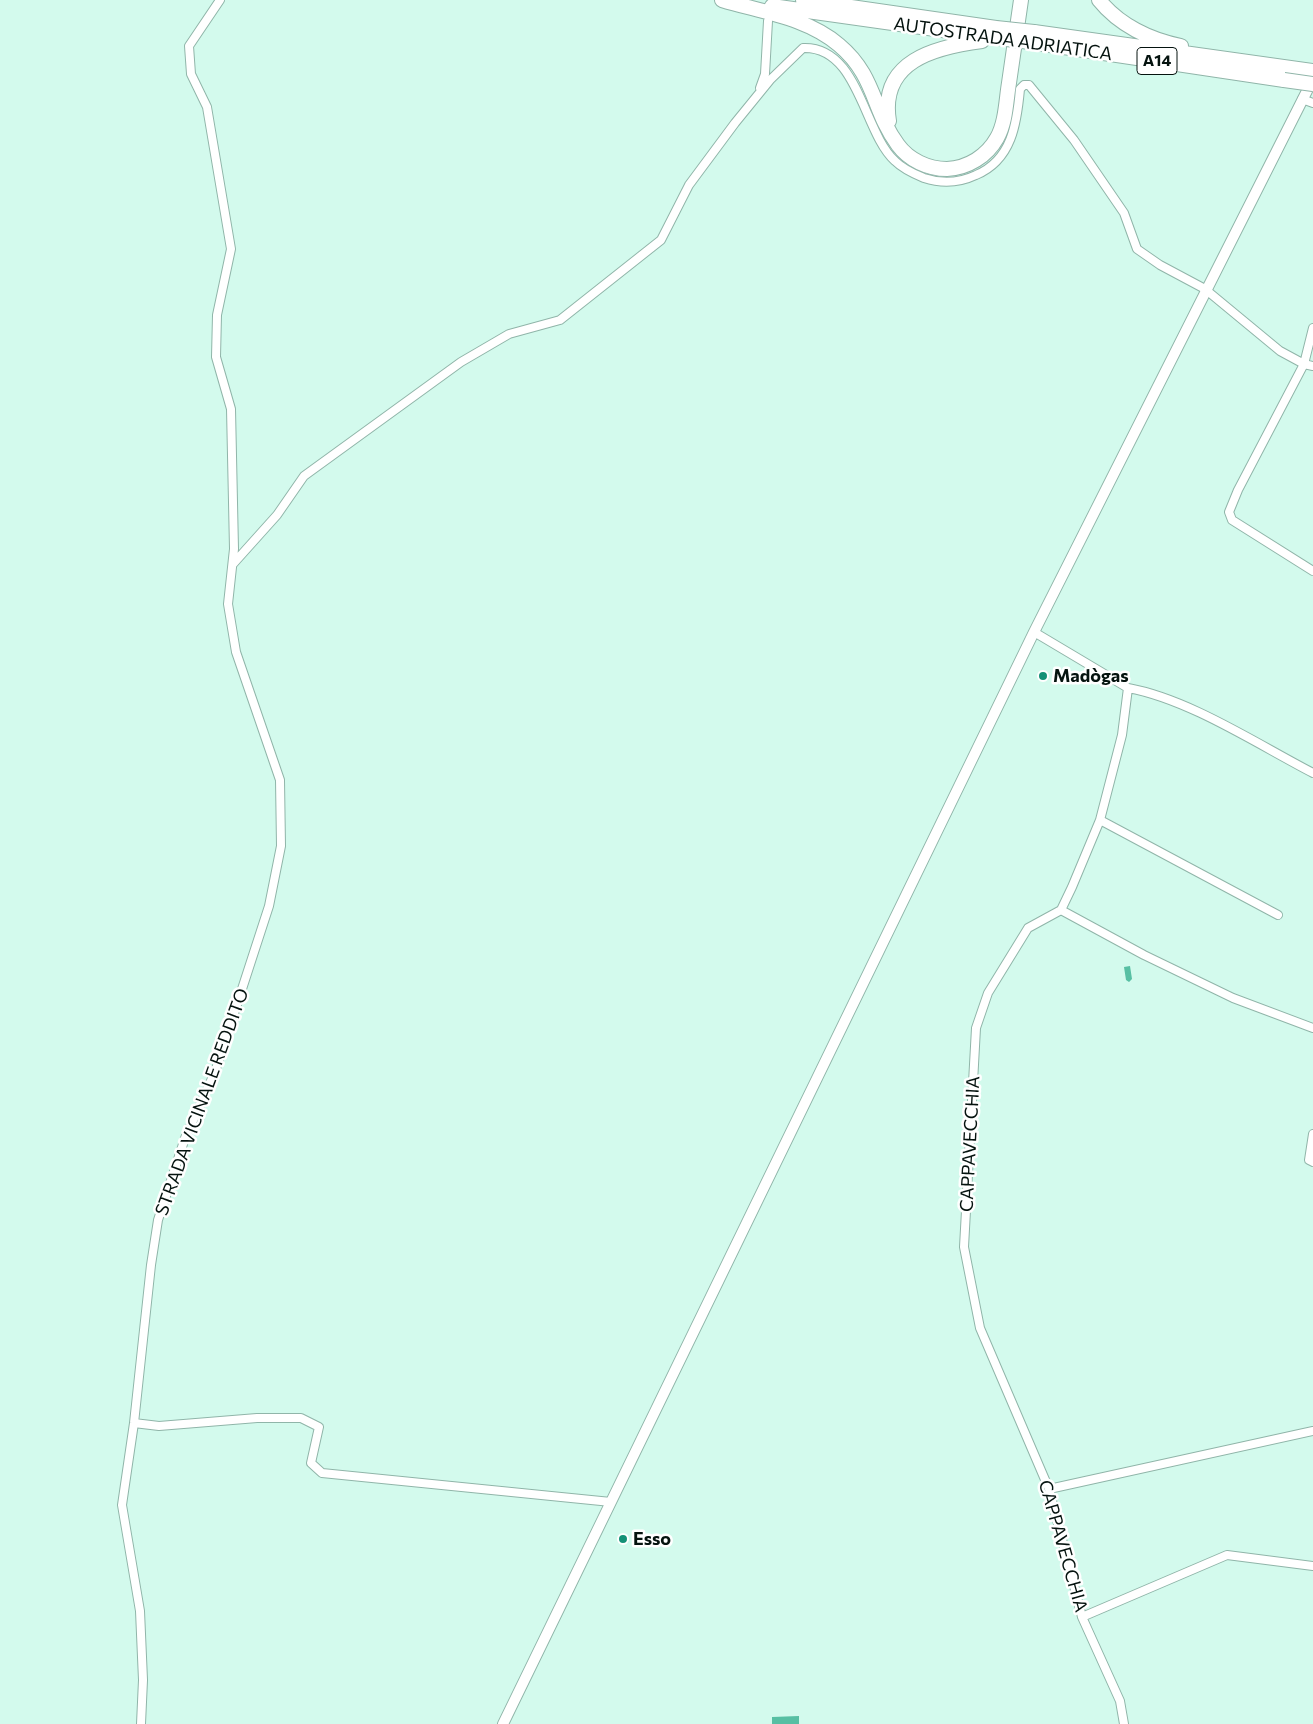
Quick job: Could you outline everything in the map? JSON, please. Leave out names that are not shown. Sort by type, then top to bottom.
[{"type":"highway","name":"AUTOSTRADA ADRIATICA","points":[[722,0],[1264,64],[1284,74],[1313,84]]},
{"type":"highway","points":[[722,0],[790,19],[824,34],[837,43],[854,59],[866,75],[887,129],[911,158],[939,168],[949,169],[968,164],[987,151],[998,137],[1002,124],[1021,0]]},
{"type":"highway","name":"AUTOSTRADA ADRIATICA","points":[[803,0],[998,33]]},
{"type":"highway","name":"A14","points":[[1099,0],[1125,24],[1155,40],[1264,64]]},
{"type":"highway","points":[[894,138],[888,103],[895,79],[908,65],[935,50],[998,33]]},
{"type":"highway","name":"AUTOSTRADA ADRIATICA","points":[[1032,37],[1284,74],[1313,71]]},
{"type":"main road","points":[[503,1724],[1034,632],[1205,289],[1313,78]]},
{"type":"street","name":"STRADA VICINALE REDDITO","points":[[141,1724],[143,1680],[140,1611],[122,1505],[134,1424],[151,1265],[158,1220],[185,1138],[216,1072],[269,906],[281,846],[280,780],[236,652],[228,604],[234,550],[231,409],[216,357],[217,315],[231,249],[207,107],[191,74],[189,46],[220,0]]},
{"type":"street","points":[[758,93],[765,74],[768,21]]},
{"type":"street","points":[[233,564],[277,515],[304,476],[461,362],[509,334],[560,320],[661,240],[689,185],[758,93],[804,48],[824,52],[838,62],[850,78],[881,142],[895,161],[915,174],[928,179],[954,182],[983,172],[997,162],[1005,151],[1015,130],[1020,89],[1029,85],[1074,140],[1124,213],[1137,249],[1160,265],[1205,289],[1280,351],[1304,364],[1313,366]]},
{"type":"street","points":[[1302,99],[1313,103]]},
{"type":"street","points":[[1313,328],[1304,364],[1238,490],[1229,512],[1232,520],[1313,571]]},
{"type":"street","points":[[1034,632],[1128,688],[1147,691],[1211,719],[1313,773]]},
{"type":"street","points":[[1128,688],[1122,735],[1100,820],[1061,910],[1144,955],[1233,998],[1313,1028]]},
{"type":"street","points":[[1100,820],[1278,915]]},
{"type":"street","name":"CAPPAVECCHIA","points":[[1061,910],[1028,928],[988,994],[976,1028],[964,1247],[980,1328],[1049,1490],[1082,1617],[1120,1701],[1124,1724]]},
{"type":"street","points":[[1313,1134],[1309,1151],[1309,1160],[1313,1162]]},
{"type":"street","points":[[134,1424],[159,1426],[257,1418],[301,1418],[319,1427],[312,1463],[322,1473],[611,1502]]},
{"type":"street","points":[[1049,1490],[1313,1431]]},
{"type":"street","points":[[1082,1617],[1227,1555],[1313,1566]]},
{"type":"shaded area","points":[[1130,966],[1132,979],[1129,982],[1126,980],[1124,967]]},
{"type":"shaded area","points":[[799,1716],[799,1724],[772,1724],[772,1717]]},
{"type":"place","name":"Madògas","points":[[1043,676]]},
{"type":"place","name":"Esso","points":[[623,1539]]}]
